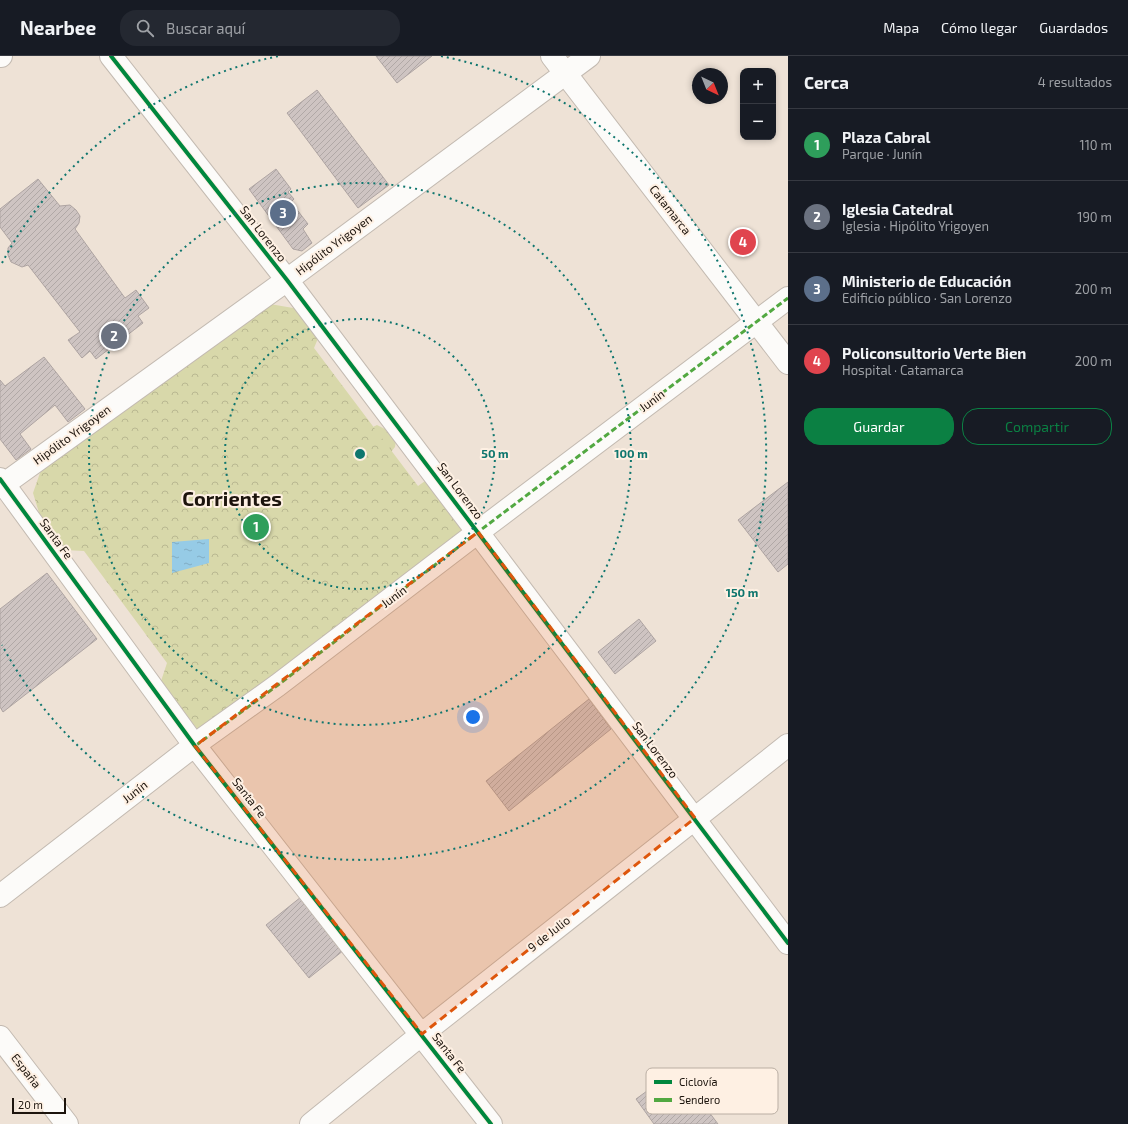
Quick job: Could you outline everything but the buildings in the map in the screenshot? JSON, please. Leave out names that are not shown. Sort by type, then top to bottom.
[{"type":"street","name":"San Lorenzo","points":[[111,56],[287,280],[788,943]]},
{"type":"street","name":"Catamarca","points":[[552,56],[788,363]]},
{"type":"street","name":"Hipólito Yrigoyen","points":[[1,483],[287,280],[589,56]]},
{"type":"street","name":"Junín","points":[[0,896],[195,746],[278,685],[788,298]]},
{"type":"street","name":"Santa Fe","points":[[1,483],[195,746],[492,1124]]},
{"type":"street","name":"9 de Julio","points":[[311,1124],[422,1034],[788,745]]},
{"type":"street","name":"España","points":[[0,1037],[67,1124]]},
{"type":"highlighted area","points":[[478,532],[695,818],[422,1034],[195,746]]},
{"type":"green space","points":[[264,303],[299,309],[319,336],[314,348],[418,486],[428,479],[471,537],[204,738],[161,681],[167,663],[84,551],[64,550],[40,516],[33,493],[41,470]]},
{"type":"green space","points":[[377,425],[385,429],[396,440],[395,447],[391,452],[371,428]]},
{"type":"water","points":[[209,539],[209,563],[172,573],[172,542]]},
{"type":"marked path","points":[[195,746],[278,685],[788,298]]},
{"type":"cycle path","points":[[111,56],[287,280],[788,943]]},
{"type":"cycle path","points":[[0,479],[195,746],[491,1124]]},
{"type":"place","name":"Ministerio de Educación","points":[[283,213]]},
{"type":"place","name":"Policonsultorio Verte Bien","points":[[743,242]]},
{"type":"place","name":"Iglesia Catedral","points":[[114,336]]},
{"type":"place","name":"Plaza Cabral","points":[[256,527]]},
{"type":"district","name":"Corrientes","points":[[232,499]]}]
